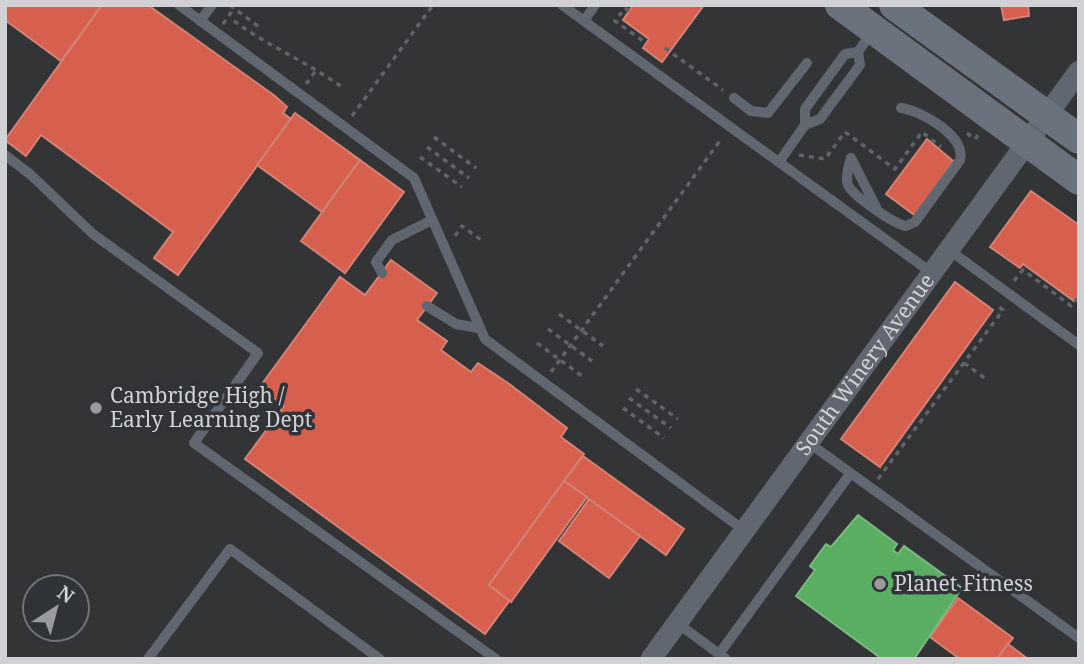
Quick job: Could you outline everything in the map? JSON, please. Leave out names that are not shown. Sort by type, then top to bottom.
[{"type":"main road","points":[[840,5],[866,41],[992,116],[1079,180]]},
{"type":"main road","points":[[894,5],[1079,139]]},
{"type":"street","name":"South Winery Avenue","points":[[651,659],[1079,71]]},
{"type":"lane","points":[[179,5],[414,178],[478,328],[488,341],[745,531]]},
{"type":"lane","points":[[200,21],[212,5]]},
{"type":"lane","points":[[562,5],[932,273]]},
{"type":"lane","points":[[584,21],[595,5]]},
{"type":"lane","points":[[779,162],[805,125],[805,109],[845,54],[866,41]]},
{"type":"lane","points":[[805,125],[820,120],[860,65],[866,41]]},
{"type":"lane","points":[[734,98],[751,111],[768,113],[807,63]]},
{"type":"lane","points":[[877,209],[851,158],[846,176],[850,188],[877,209],[901,225],[915,222],[960,160],[961,150],[953,138],[923,115],[901,108]]},
{"type":"lane","points":[[5,155],[31,175],[93,234],[258,352],[194,443],[496,659]]},
{"type":"lane","points":[[382,273],[377,270],[376,262],[387,245],[432,220]]},
{"type":"lane","points":[[949,250],[1079,345]]},
{"type":"lane","points":[[427,306],[456,324],[478,328]]},
{"type":"lane","points":[[809,443],[1079,638]]},
{"type":"lane","points":[[677,623],[723,656],[850,474]]},
{"type":"lane","points":[[148,659],[230,549],[380,659]]},
{"type":"path","points":[[345,126],[433,5]]},
{"type":"path","points":[[224,23],[232,7],[259,27]]},
{"type":"path","points":[[629,11],[625,8],[615,21],[646,43]]},
{"type":"path","points":[[234,21],[287,55],[317,69],[342,87]]},
{"type":"path","points":[[665,48],[734,98]]},
{"type":"path","points":[[306,83],[317,69]]},
{"type":"path","points":[[789,148],[802,158],[825,161],[845,132],[895,169],[922,132],[945,150],[961,129],[975,139],[992,116]]},
{"type":"path","points":[[544,382],[723,136],[735,130]]},
{"type":"path","points":[[433,137],[476,168]]},
{"type":"path","points":[[427,147],[469,178]]},
{"type":"path","points":[[420,156],[462,187]]},
{"type":"path","points":[[442,244],[455,236],[462,226],[484,243]]},
{"type":"path","points":[[1023,270],[1071,306],[1079,296]]},
{"type":"path","points":[[870,489],[1003,310],[999,307]]},
{"type":"path","points":[[559,314],[603,346]]},
{"type":"path","points":[[548,329],[593,361]]},
{"type":"path","points":[[537,344],[582,376]]},
{"type":"path","points":[[964,363],[986,379]]},
{"type":"path","points":[[636,389],[678,419]]},
{"type":"path","points":[[629,398],[671,428]]},
{"type":"path","points":[[623,408],[664,438]]},
{"type":"building: Shops","points":[[5,5],[102,5],[61,61],[5,20]]},
{"type":"building: Shops","points":[[102,5],[148,5],[275,96],[287,107],[283,113],[291,119],[178,275],[154,258],[173,232],[41,135],[26,156],[5,140]]},
{"type":"building: Shops","points":[[633,5],[704,5],[662,62],[643,48],[649,39],[623,20]]},
{"type":"building: Shops","points":[[1001,5],[1028,5],[1029,16],[1004,20]]},
{"type":"building: Shops","points":[[295,113],[360,160],[322,212],[257,165]]},
{"type":"building: Shops","points":[[927,139],[953,161],[917,217],[886,194]]},
{"type":"building: Shops","points":[[360,160],[404,192],[345,273],[301,241]]},
{"type":"building: Shops","points":[[1031,191],[1079,225],[1079,294],[1074,301],[1023,264],[1020,268],[990,247]]},
{"type":"building: Shops","points":[[391,260],[437,293],[417,320],[447,341],[441,350],[471,372],[478,363],[508,383],[567,428],[561,437],[584,454],[489,585],[510,600],[485,634],[245,459],[284,406],[259,388],[340,277],[365,295]]},
{"type":"building: Shops","points":[[955,282],[993,310],[880,467],[841,439]]},
{"type":"building: Shops","points":[[583,456],[684,529],[666,555],[564,481]]},
{"type":"building: Shops","points":[[564,481],[587,497],[511,602],[489,585]]},
{"type":"building: Shops","points":[[589,499],[640,536],[609,578],[559,541]]},
{"type":"building: Shops","points":[[958,598],[1013,638],[997,659],[960,659],[930,637]]},
{"type":"building: Shops","points":[[1008,644],[1028,659],[997,659]]},
{"type":"building: Public","name":"Planet Fitness","points":[[858,515],[897,544],[893,550],[898,554],[904,546],[962,588],[914,659],[882,659],[796,596],[815,570],[810,566],[826,544],[831,547]]},
{"type":"place","name":"Cambridge High / Early Learning Dept","points":[[96,408]]},
{"type":"place","name":"Planet Fitness","points":[[880,584]]}]
